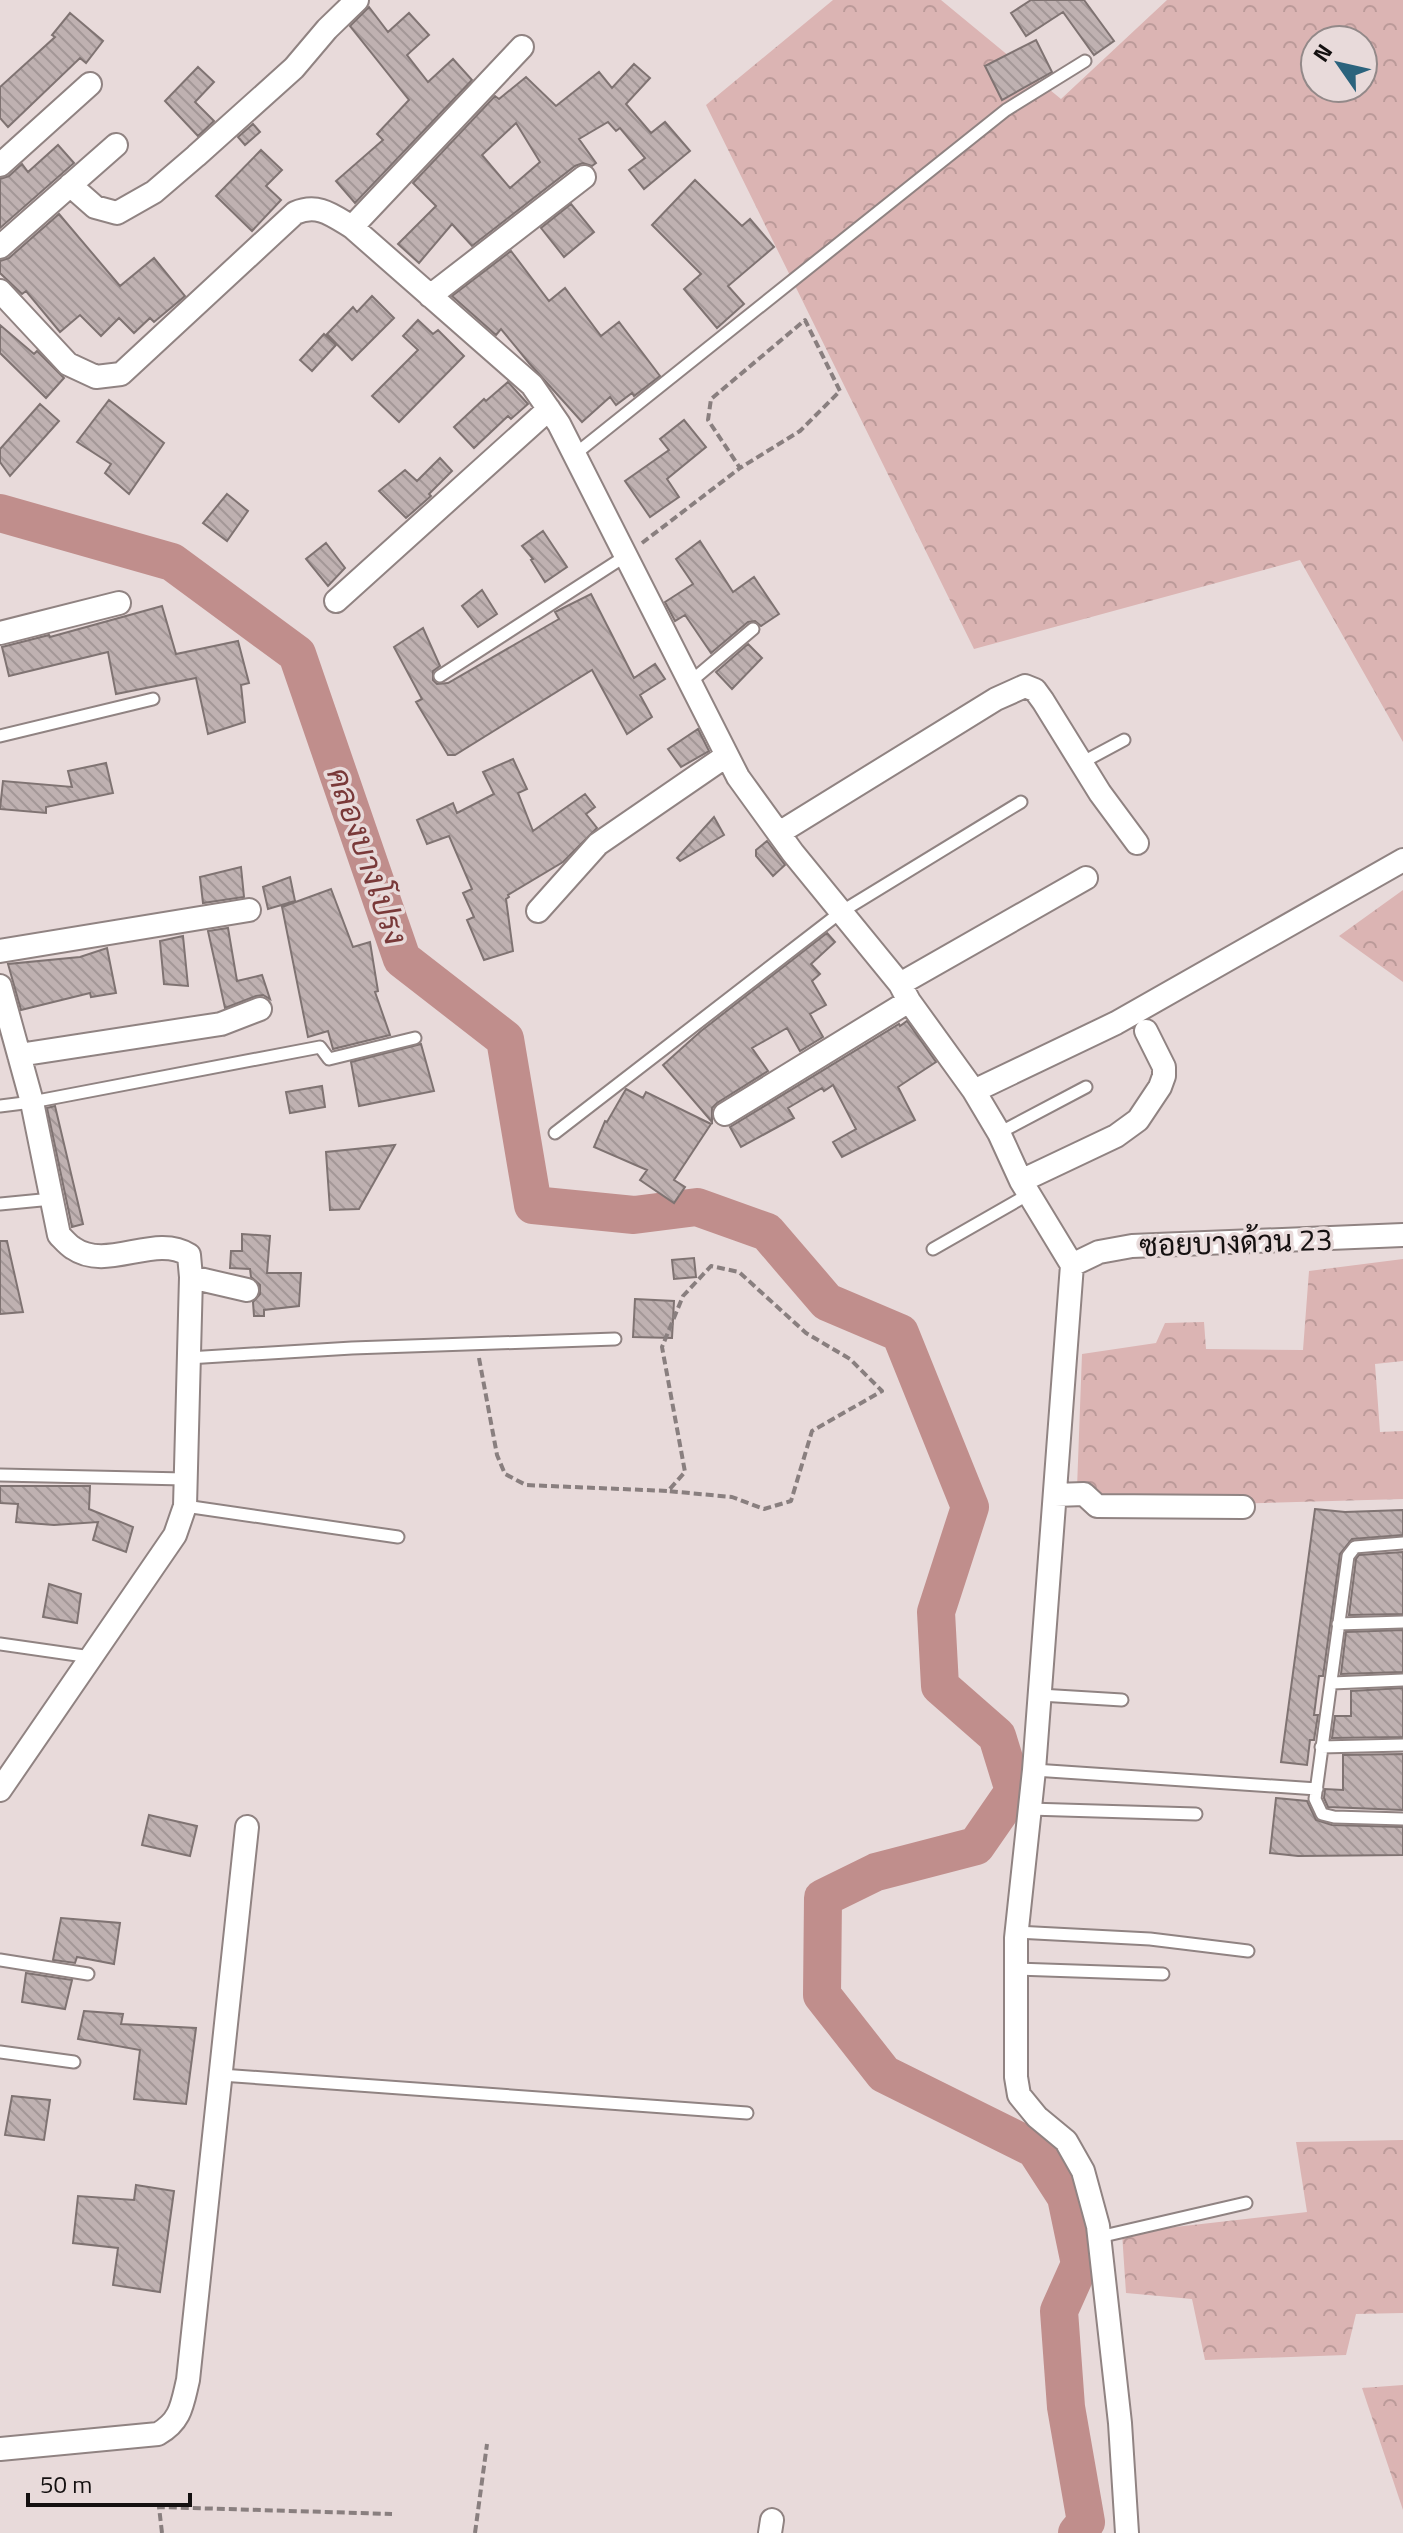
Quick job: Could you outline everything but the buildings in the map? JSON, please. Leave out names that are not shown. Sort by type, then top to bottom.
[{"type":"street","points":[[70,185],[95,207],[117,213],[154,192],[294,68],[357,0]]},
{"type":"street","points":[[352,227],[522,47]]},
{"type":"street","points":[[0,165],[90,84]]},
{"type":"street","points":[[0,247],[116,145]]},
{"type":"street","points":[[430,296],[584,177]]},
{"type":"street","points":[[0,291],[68,364],[96,377],[121,374],[295,213],[307,208],[325,211],[352,227],[532,385],[574,455],[738,777],[905,993],[974,1091],[1025,1187],[1072,1265],[1034,1770],[1016,1932],[1016,2077],[1019,2095],[1037,2117],[1066,2141],[1083,2171],[1099,2237],[1120,2423],[1127,2533]]},
{"type":"street","points":[[336,601],[549,409]]},
{"type":"street","points":[[0,633],[119,603]]},
{"type":"street","points":[[779,833],[996,699],[1025,686],[1035,690],[1043,701],[1081,763],[1137,843]]},
{"type":"street","points":[[538,911],[598,844],[726,756]]},
{"type":"street","points":[[974,1091],[1116,1023],[1403,860]]},
{"type":"street","points":[[725,1114],[905,993],[1086,878]]},
{"type":"street","points":[[0,951],[249,910]]},
{"type":"street","points":[[0,986],[3,1012],[32,1102],[59,1235],[73,1249],[89,1255],[180,1249],[189,1255],[191,1277],[185,1506],[175,1535],[0,1790]]},
{"type":"street","points":[[19,1055],[221,1024],[260,1009]]},
{"type":"street","points":[[1025,1187],[1116,1136],[1138,1120],[1164,1076],[1164,1067],[1146,1031]]},
{"type":"street","name":"ซอยบางด้วน 23","points":[[1072,1265],[1099,1252],[1132,1246],[1403,1235]]},
{"type":"street","points":[[191,1277],[247,1290]]},
{"type":"street","points":[[1055,1495],[1084,1494],[1097,1506],[1243,1507]]},
{"type":"street","points":[[0,2449],[158,2434],[170,2427],[180,2413],[188,2380],[247,1827]]},
{"type":"lane","points":[[574,455],[1006,110],[1085,61]]},
{"type":"lane","points":[[440,676],[624,557]]},
{"type":"lane","points":[[689,683],[753,629]]},
{"type":"lane","points":[[0,736],[153,699]]},
{"type":"lane","points":[[1081,763],[1124,740]]},
{"type":"lane","points":[[555,1133],[841,912],[1021,802]]},
{"type":"lane","points":[[0,1106],[320,1047],[329,1059],[415,1038]]},
{"type":"lane","points":[[999,1133],[1086,1087]]},
{"type":"lane","points":[[933,1249],[1025,1187]]},
{"type":"lane","points":[[0,1204],[52,1199]]},
{"type":"lane","points":[[187,1358],[615,1339]]},
{"type":"lane","points":[[0,1475],[185,1479]]},
{"type":"lane","points":[[185,1506],[398,1537]]},
{"type":"lane","points":[[1403,1543],[1355,1547],[1348,1556],[1315,1799],[1322,1814],[1334,1817],[1403,1819]]},
{"type":"lane","points":[[1338,1624],[1403,1622]]},
{"type":"lane","points":[[0,1644],[91,1657]]},
{"type":"lane","points":[[1332,1683],[1403,1680]]},
{"type":"lane","points":[[1040,1695],[1122,1700]]},
{"type":"lane","points":[[1321,1747],[1403,1745]]},
{"type":"lane","points":[[1034,1770],[1317,1789]]},
{"type":"lane","points":[[1029,1809],[1196,1814]]},
{"type":"lane","points":[[1016,1932],[1150,1939],[1248,1951]]},
{"type":"lane","points":[[0,1960],[88,1974]]},
{"type":"lane","points":[[1016,1969],[1163,1974]]},
{"type":"lane","points":[[0,2052],[74,2062]]},
{"type":"lane","points":[[221,2075],[747,2113]]},
{"type":"lane","points":[[1099,2237],[1246,2203]]},
{"type":"path","points":[[624,557],[740,468],[800,431],[840,391],[805,320],[711,399],[708,420],[740,468]]},
{"type":"path","points":[[476,1344],[497,1455],[505,1474],[526,1485],[732,1497],[764,1509],[791,1501],[812,1431],[882,1391],[850,1359],[806,1333],[739,1272],[711,1266],[683,1296],[662,1347],[685,1472],[668,1491]]},
{"type":"path","points":[[475,2533],[487,2444]]},
{"type":"path","points":[[162,2533],[159,2507],[392,2514]]},
{"type":"green space","points":[[833,0],[941,0],[1061,99],[1167,0],[1403,0],[1403,742],[1300,560],[974,649],[706,105]]},
{"type":"green space","points":[[1403,890],[1403,982],[1339,936]]},
{"type":"green space","points":[[1403,1259],[1403,1361],[1375,1364],[1380,1432],[1403,1431],[1403,1499],[1090,1508],[1077,1488],[1082,1354],[1156,1343],[1165,1323],[1204,1322],[1206,1349],[1303,1350],[1309,1271]]},
{"type":"green space","points":[[1403,2140],[1403,2313],[1356,2314],[1346,2355],[1205,2360],[1192,2299],[1126,2293],[1122,2233],[1307,2212],[1296,2142]]},
{"type":"green space","points":[[1403,2385],[1403,2510],[1362,2388]]},
{"type":"waterway","name":"คลองบางโปรง","points":[[0,513],[172,562],[297,654],[402,959],[505,1039],[533,1205],[634,1215],[697,1207],[767,1232],[827,1302],[900,1333],[970,1507],[936,1612],[940,1686],[997,1736],[1014,1791],[976,1846],[876,1872],[823,1898],[822,1995],[884,2074],[1035,2149],[1066,2197],[1080,2264],[1059,2311],[1066,2407],[1086,2522],[1077,2533]]}]
